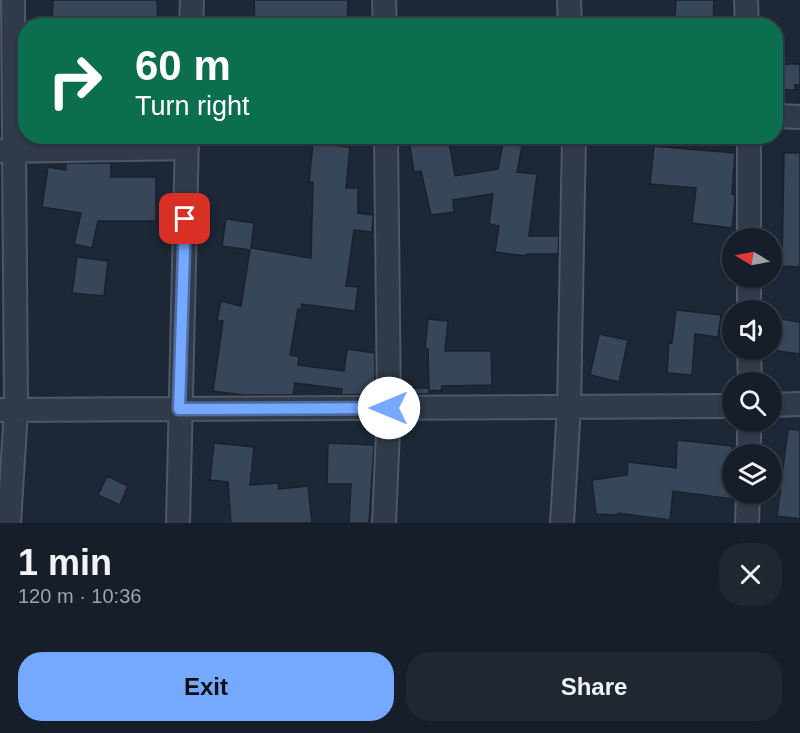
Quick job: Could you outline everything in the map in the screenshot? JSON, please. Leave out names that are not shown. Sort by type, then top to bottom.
[{"type":"street","points":[[9,523],[7,151],[13,0]]},
{"type":"street","points":[[191,18],[192,0]]},
{"type":"street","points":[[384,0],[385,18]]},
{"type":"street","points":[[569,0],[570,18]]},
{"type":"street","points":[[746,0],[747,18]]},
{"type":"street","points":[[783,116],[800,117]]},
{"type":"street","points":[[7,151],[147,144]]},
{"type":"street","points":[[178,523],[187,144]]},
{"type":"street","points":[[384,523],[389,408],[386,144]]},
{"type":"street","points":[[562,523],[569,407],[574,144]]},
{"type":"street","points":[[749,144],[749,228]]},
{"type":"street","points":[[782,405],[800,404]]},
{"type":"street","points":[[8,410],[722,406]]},
{"type":"street","points":[[747,523],[748,504]]},
{"type":"building","points":[[53,0],[157,0],[158,18],[52,18]]},
{"type":"building","points":[[254,0],[348,0],[347,18],[255,18]]},
{"type":"building","points":[[676,0],[714,0],[713,18],[675,18]]},
{"type":"building","points":[[783,64],[800,64],[800,85],[795,85],[795,90],[783,90]]},
{"type":"building","points":[[313,144],[350,147],[346,188],[358,188],[358,213],[373,215],[372,232],[354,230],[346,286],[358,287],[355,311],[302,304],[301,310],[298,309],[290,355],[299,357],[298,365],[344,371],[347,349],[375,353],[375,394],[341,395],[342,389],[295,383],[293,395],[243,395],[213,391],[223,321],[217,320],[221,301],[241,306],[250,250],[222,246],[226,219],[254,223],[251,248],[311,258],[313,182],[309,182]]},
{"type":"building","points":[[409,144],[449,144],[455,176],[498,169],[503,144],[522,146],[517,172],[537,174],[529,236],[559,236],[558,254],[527,254],[526,256],[495,252],[499,226],[489,224],[493,194],[453,200],[454,212],[431,215],[421,171],[414,172]]},
{"type":"building","points":[[654,146],[735,153],[732,194],[735,195],[735,200],[732,228],[692,223],[696,188],[650,184]]},
{"type":"building","points":[[784,153],[800,153],[800,267],[782,266]]},
{"type":"building","points":[[66,163],[111,163],[111,177],[156,177],[156,221],[98,221],[92,248],[74,244],[81,213],[42,207],[48,167],[66,170]]},
{"type":"building","points":[[77,257],[108,261],[104,296],[72,293]]},
{"type":"building","points":[[676,310],[721,315],[718,337],[695,334],[692,375],[667,373],[669,342],[672,343]]},
{"type":"building","points":[[428,319],[448,321],[445,351],[491,351],[492,385],[442,386],[441,391],[429,390],[428,349],[425,349]]},
{"type":"building","points":[[782,319],[800,322],[800,354],[782,352]]},
{"type":"building","points":[[599,334],[628,340],[619,382],[590,375]]},
{"type":"building","points":[[408,388],[429,388],[429,394],[408,394]]},
{"type":"building","points":[[788,429],[800,430],[800,519],[777,516],[779,504],[782,504],[782,476]]},
{"type":"building","points":[[677,440],[722,445],[722,498],[673,491],[670,520],[618,513],[618,515],[596,514],[592,480],[627,475],[628,462],[676,468]]},
{"type":"building","points":[[214,443],[254,447],[250,485],[278,483],[279,489],[308,486],[312,523],[231,523],[228,482],[210,480]]},
{"type":"building","points":[[328,443],[374,445],[369,523],[349,523],[351,484],[327,484]]},
{"type":"building","points":[[107,476],[128,486],[120,505],[98,495]]},
{"type":"route","points":[[185,219],[179,409],[389,408]]}]
